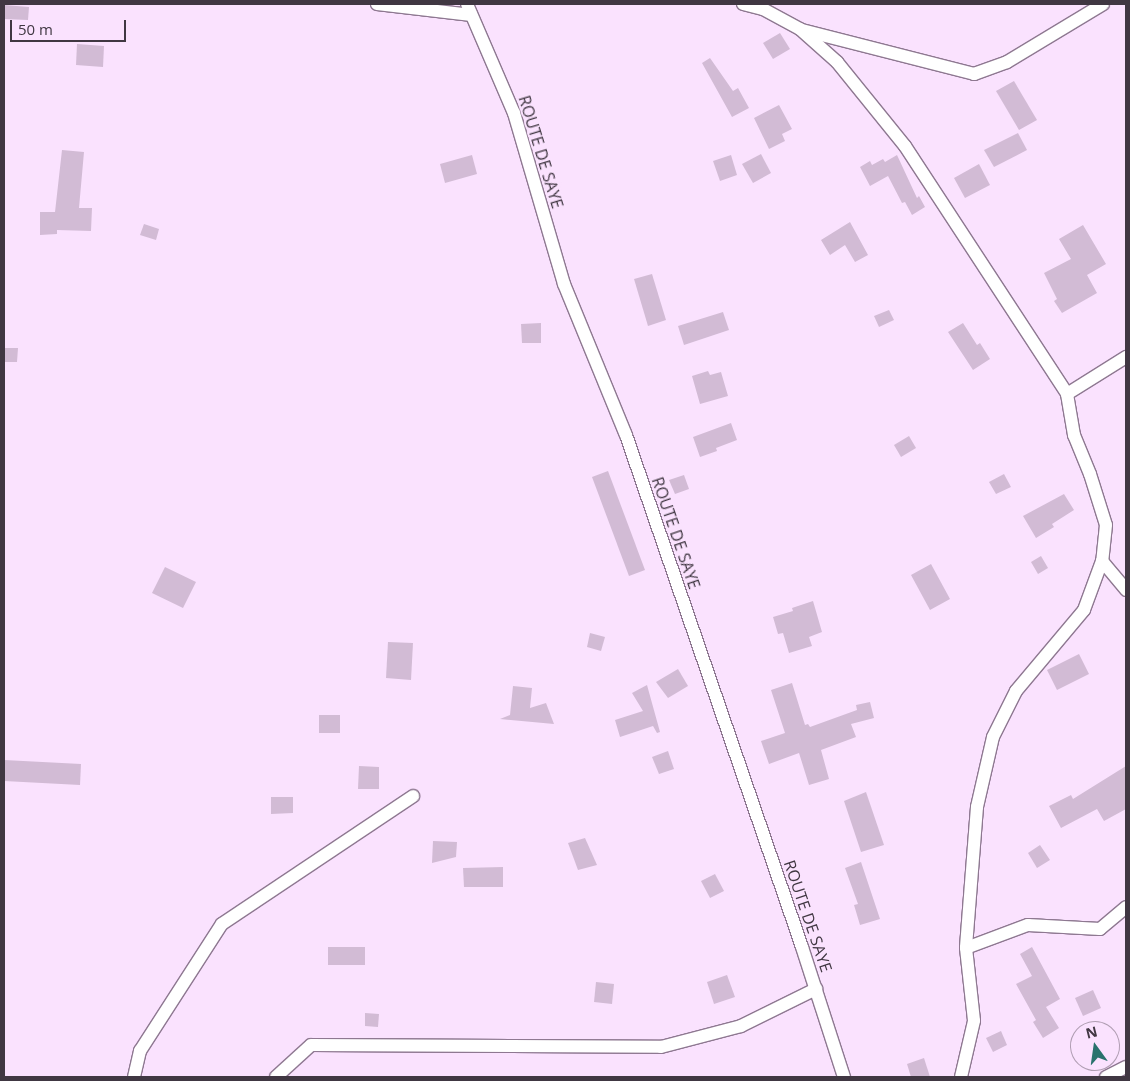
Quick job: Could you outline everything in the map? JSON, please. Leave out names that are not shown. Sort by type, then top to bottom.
[{"type":"street","points":[[377,4],[469,10]]},
{"type":"street","points":[[743,4],[763,9],[800,29],[837,62],[905,146],[1066,394],[1074,435],[1090,474],[1106,525],[1102,561],[1084,610],[1016,691],[992,737],[977,808],[966,948],[974,1021],[961,1077]]},
{"type":"street","points":[[800,29],[974,74],[1007,62],[1102,4]]},
{"type":"street","name":"ROUTE DE SAYE","points":[[469,10],[514,113],[564,284],[626,435],[816,989],[844,1077]]},
{"type":"street","points":[[1066,394],[1126,357]]},
{"type":"street","points":[[1102,561],[1126,590]]},
{"type":"street","points":[[134,1077],[140,1051],[222,924],[413,796]]},
{"type":"street","points":[[966,948],[1028,925],[1100,929],[1126,907]]},
{"type":"street","points":[[276,1077],[311,1045],[661,1047],[740,1026],[816,989]]},
{"type":"street","points":[[1106,1077],[1114,1076],[1126,1067]]},
{"type":"building","points":[[4,5],[29,7],[28,20],[4,19]]},
{"type":"building","points":[[780,33],[790,49],[773,59],[763,43]]},
{"type":"building","points":[[77,44],[104,46],[103,67],[76,65]]},
{"type":"building","points":[[710,58],[733,91],[738,88],[749,108],[732,117],[702,63]]},
{"type":"building","points":[[1014,81],[1037,120],[1019,130],[996,91]]},
{"type":"building","points":[[779,105],[792,129],[782,134],[785,141],[769,149],[754,118]]},
{"type":"building","points":[[1018,133],[1027,150],[994,167],[984,150]]},
{"type":"building","points":[[62,150],[84,152],[79,208],[92,208],[91,231],[57,230],[57,234],[40,235],[40,212],[55,212]]},
{"type":"building","points":[[761,154],[771,173],[753,183],[742,164]]},
{"type":"building","points":[[472,155],[477,174],[445,183],[440,164]]},
{"type":"building","points":[[731,155],[737,175],[720,181],[713,161]]},
{"type":"building","points":[[897,155],[917,198],[919,196],[925,207],[912,215],[905,202],[902,203],[888,176],[870,186],[860,167],[870,161],[872,165],[883,159],[885,162]]},
{"type":"building","points":[[979,164],[990,185],[965,198],[954,178]]},
{"type":"building","points":[[850,222],[868,255],[855,262],[845,245],[830,255],[821,240]]},
{"type":"building","points":[[144,224],[159,229],[156,240],[140,235]]},
{"type":"building","points":[[1083,225],[1106,264],[1087,275],[1097,293],[1062,313],[1054,301],[1057,299],[1044,273],[1071,259],[1059,239]]},
{"type":"building","points":[[652,274],[666,320],[648,326],[634,279]]},
{"type":"building","points":[[889,310],[894,320],[879,327],[874,316]]},
{"type":"building","points":[[723,312],[729,330],[684,345],[678,326]]},
{"type":"building","points":[[541,323],[541,343],[522,343],[521,324]]},
{"type":"building","points":[[963,323],[977,345],[980,343],[990,359],[973,370],[948,332]]},
{"type":"building","points":[[4,348],[18,348],[17,362],[4,362]]},
{"type":"building","points":[[708,371],[710,375],[721,372],[728,396],[700,404],[692,376]]},
{"type":"building","points":[[731,423],[737,440],[716,448],[717,451],[700,457],[693,437]]},
{"type":"building","points":[[909,436],[916,448],[901,457],[894,445]]},
{"type":"building","points":[[608,471],[645,570],[629,576],[592,477]]},
{"type":"building","points":[[1004,474],[1011,487],[996,494],[989,482]]},
{"type":"building","points":[[684,475],[689,489],[675,494],[669,480]]},
{"type":"building","points":[[1064,494],[1074,510],[1052,524],[1054,527],[1036,538],[1023,516]]},
{"type":"building","points":[[1041,556],[1048,568],[1038,574],[1031,562]]},
{"type":"building","points":[[931,564],[950,599],[930,610],[911,575]]},
{"type":"building","points":[[165,567],[196,582],[183,608],[152,593]]},
{"type":"building","points":[[813,601],[822,632],[809,637],[812,646],[789,653],[783,633],[778,634],[773,617],[793,611],[792,608]]},
{"type":"building","points":[[590,633],[605,637],[601,651],[587,647]]},
{"type":"building","points":[[388,642],[413,643],[411,680],[386,678]]},
{"type":"building","points":[[1079,654],[1089,674],[1057,690],[1047,670]]},
{"type":"building","points":[[678,669],[688,686],[668,698],[656,682]]},
{"type":"building","points":[[792,683],[805,725],[808,724],[810,727],[857,710],[856,705],[870,702],[874,718],[851,724],[856,737],[821,750],[829,779],[809,785],[799,753],[769,764],[761,741],[785,733],[771,690]]},
{"type":"building","points":[[647,685],[660,732],[657,733],[653,726],[620,737],[615,720],[643,711],[632,693]]},
{"type":"building","points":[[513,686],[532,688],[530,708],[546,703],[554,724],[500,719],[510,715]]},
{"type":"building","points":[[319,715],[340,715],[340,733],[319,733]]},
{"type":"building","points":[[668,751],[674,769],[659,774],[652,757]]},
{"type":"building","points":[[4,760],[81,764],[80,785],[4,781]]},
{"type":"building","points":[[359,766],[379,767],[379,789],[358,789]]},
{"type":"building","points":[[1126,766],[1126,809],[1104,821],[1097,809],[1061,828],[1049,806],[1071,795],[1073,799]]},
{"type":"building","points":[[866,792],[884,845],[861,852],[844,801]]},
{"type":"building","points":[[271,797],[293,797],[293,813],[271,814]]},
{"type":"building","points":[[585,838],[597,865],[578,870],[568,843]]},
{"type":"building","points":[[433,841],[457,842],[456,857],[432,863]]},
{"type":"building","points":[[1040,845],[1050,860],[1037,868],[1028,853]]},
{"type":"building","points":[[861,862],[880,919],[860,925],[854,905],[858,904],[845,868]]},
{"type":"building","points":[[503,867],[503,887],[464,887],[463,868]]},
{"type":"building","points":[[715,874],[724,891],[710,898],[701,881]]},
{"type":"building","points":[[328,947],[365,947],[365,965],[328,965]]},
{"type":"building","points":[[1032,947],[1060,999],[1046,1007],[1059,1028],[1043,1038],[1033,1022],[1036,1020],[1016,984],[1032,976],[1020,954]]},
{"type":"building","points":[[727,975],[735,997],[714,1004],[707,982]]},
{"type":"building","points":[[596,982],[614,984],[612,1004],[594,1002]]},
{"type":"building","points":[[1093,990],[1101,1008],[1083,1016],[1075,998]]},
{"type":"building","points":[[365,1013],[379,1014],[378,1027],[365,1026]]},
{"type":"building","points":[[1001,1031],[1007,1045],[993,1052],[986,1038]]},
{"type":"building","points":[[924,1058],[930,1077],[911,1077],[907,1064]]}]
